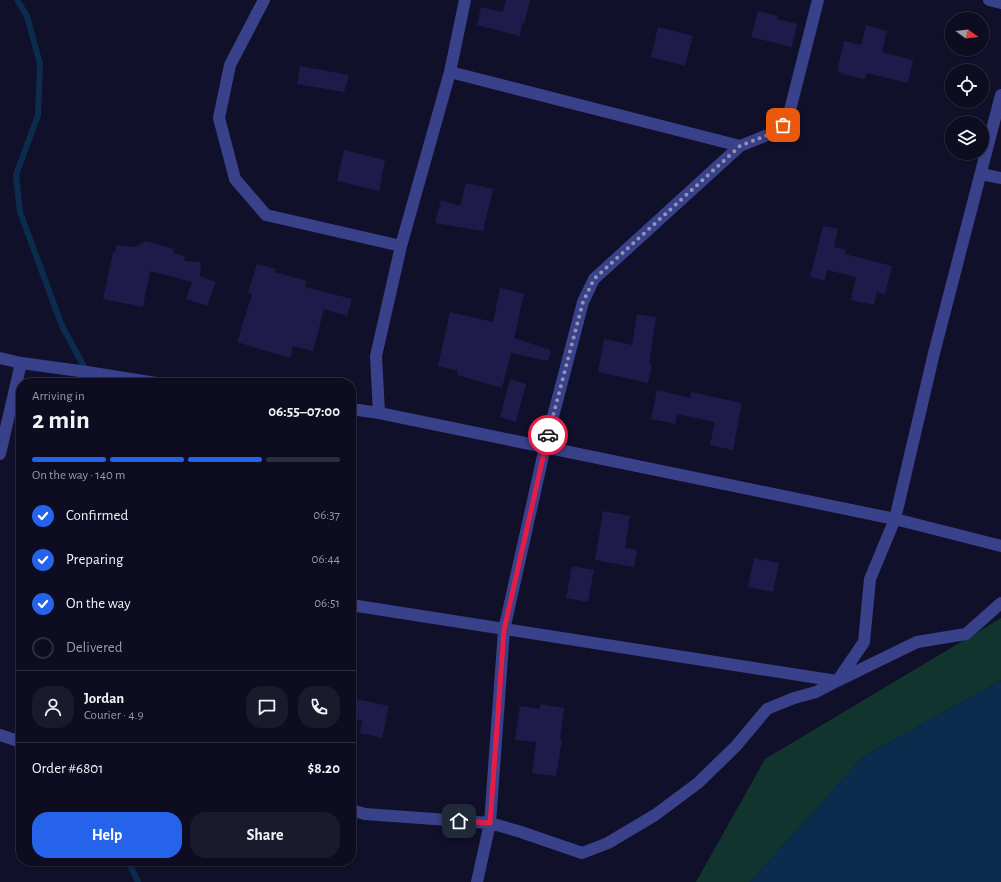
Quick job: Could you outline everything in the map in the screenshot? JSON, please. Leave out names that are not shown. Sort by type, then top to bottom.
[{"type":"street","points":[[264,0],[230,65],[218,118],[235,179],[266,214],[401,246]]},
{"type":"street","points":[[379,413],[376,356],[401,246],[450,72],[465,0]]},
{"type":"street","points":[[477,882],[490,823],[504,630],[545,447],[583,302],[594,279],[740,146],[770,134],[783,125],[790,110],[818,0]]},
{"type":"street","points":[[989,0],[1001,3]]},
{"type":"street","points":[[450,72],[740,146]]},
{"type":"street","points":[[837,681],[864,642],[870,579],[895,519],[934,353],[1001,95]]},
{"type":"street","points":[[981,174],[1001,178]]},
{"type":"street","points":[[0,358],[21,363],[125,378]]},
{"type":"street","points":[[18,378],[21,363]]},
{"type":"street","points":[[0,454],[16,385]]},
{"type":"street","points":[[356,410],[379,413],[895,519],[1001,546]]},
{"type":"street","points":[[356,811],[365,814],[490,823],[582,853],[608,843],[655,814],[698,783],[736,746],[767,709],[794,698],[816,692],[917,642],[966,634],[1001,603]]},
{"type":"street","points":[[356,606],[837,681]]},
{"type":"street","points":[[0,735],[16,740]]},
{"type":"green space","points":[[1001,618],[1001,680],[863,757],[750,882],[696,882],[765,759]]},
{"type":"water","points":[[1001,680],[1001,882],[750,882],[863,757]]},
{"type":"building","points":[[506,0],[530,0],[524,24],[522,23],[520,36],[477,25],[481,7],[503,12]]},
{"type":"building","points":[[758,11],[778,16],[777,19],[797,24],[792,47],[751,37]]},
{"type":"building","points":[[866,25],[887,31],[882,52],[913,60],[908,83],[867,73],[865,79],[841,74],[841,72],[837,71],[844,41],[861,45]]},
{"type":"building","points":[[658,27],[693,36],[685,66],[651,57]]},
{"type":"building","points":[[300,66],[349,75],[344,92],[297,84]]},
{"type":"building","points":[[344,150],[385,160],[379,191],[337,181]]},
{"type":"building","points":[[466,183],[493,189],[483,231],[435,223],[441,200],[460,206]]},
{"type":"building","points":[[823,226],[838,229],[834,247],[846,250],[845,254],[892,266],[885,295],[877,292],[874,305],[851,300],[856,277],[827,270],[825,281],[810,277]]},
{"type":"building","points":[[146,241],[174,249],[173,253],[185,256],[184,261],[201,262],[200,276],[216,282],[207,306],[186,299],[192,282],[150,271],[143,307],[103,299],[113,252],[115,253],[116,245],[135,247]]},
{"type":"building","points":[[257,264],[276,269],[275,272],[307,281],[305,287],[352,299],[347,316],[324,309],[313,351],[293,346],[290,358],[237,342],[252,294],[248,293]]},
{"type":"building","points":[[500,288],[524,294],[514,338],[551,350],[548,361],[511,353],[502,388],[457,375],[458,371],[438,366],[450,312],[493,322]]},
{"type":"building","points":[[637,314],[656,317],[649,364],[652,365],[648,383],[598,372],[604,339],[632,345]]},
{"type":"building","points":[[510,379],[526,384],[516,422],[500,417]]},
{"type":"building","points":[[657,390],[690,398],[691,392],[742,403],[733,450],[710,445],[715,422],[677,414],[675,424],[651,419]]},
{"type":"building","points":[[603,511],[630,516],[625,548],[637,550],[634,567],[595,560]]},
{"type":"building","points":[[754,558],[779,563],[773,592],[748,587]]},
{"type":"building","points":[[572,566],[594,570],[588,602],[566,598]]},
{"type":"building","points":[[356,699],[389,706],[382,738],[360,733],[362,720],[356,719]]},
{"type":"building","points":[[540,704],[564,708],[560,739],[562,740],[556,776],[532,773],[536,742],[515,740],[520,706],[540,709]]},
{"type":"waterway","points":[[17,0],[27,16],[40,64],[38,115],[16,175],[20,212],[62,326],[87,372],[96,378]]},
{"type":"waterway","points":[[130,866],[138,882]]},
{"type":"way so far","points":[[548,435],[583,302],[594,279],[740,146],[770,134],[783,125]]},
{"type":"route","points":[[459,821],[490,823],[504,630],[548,435]]}]
